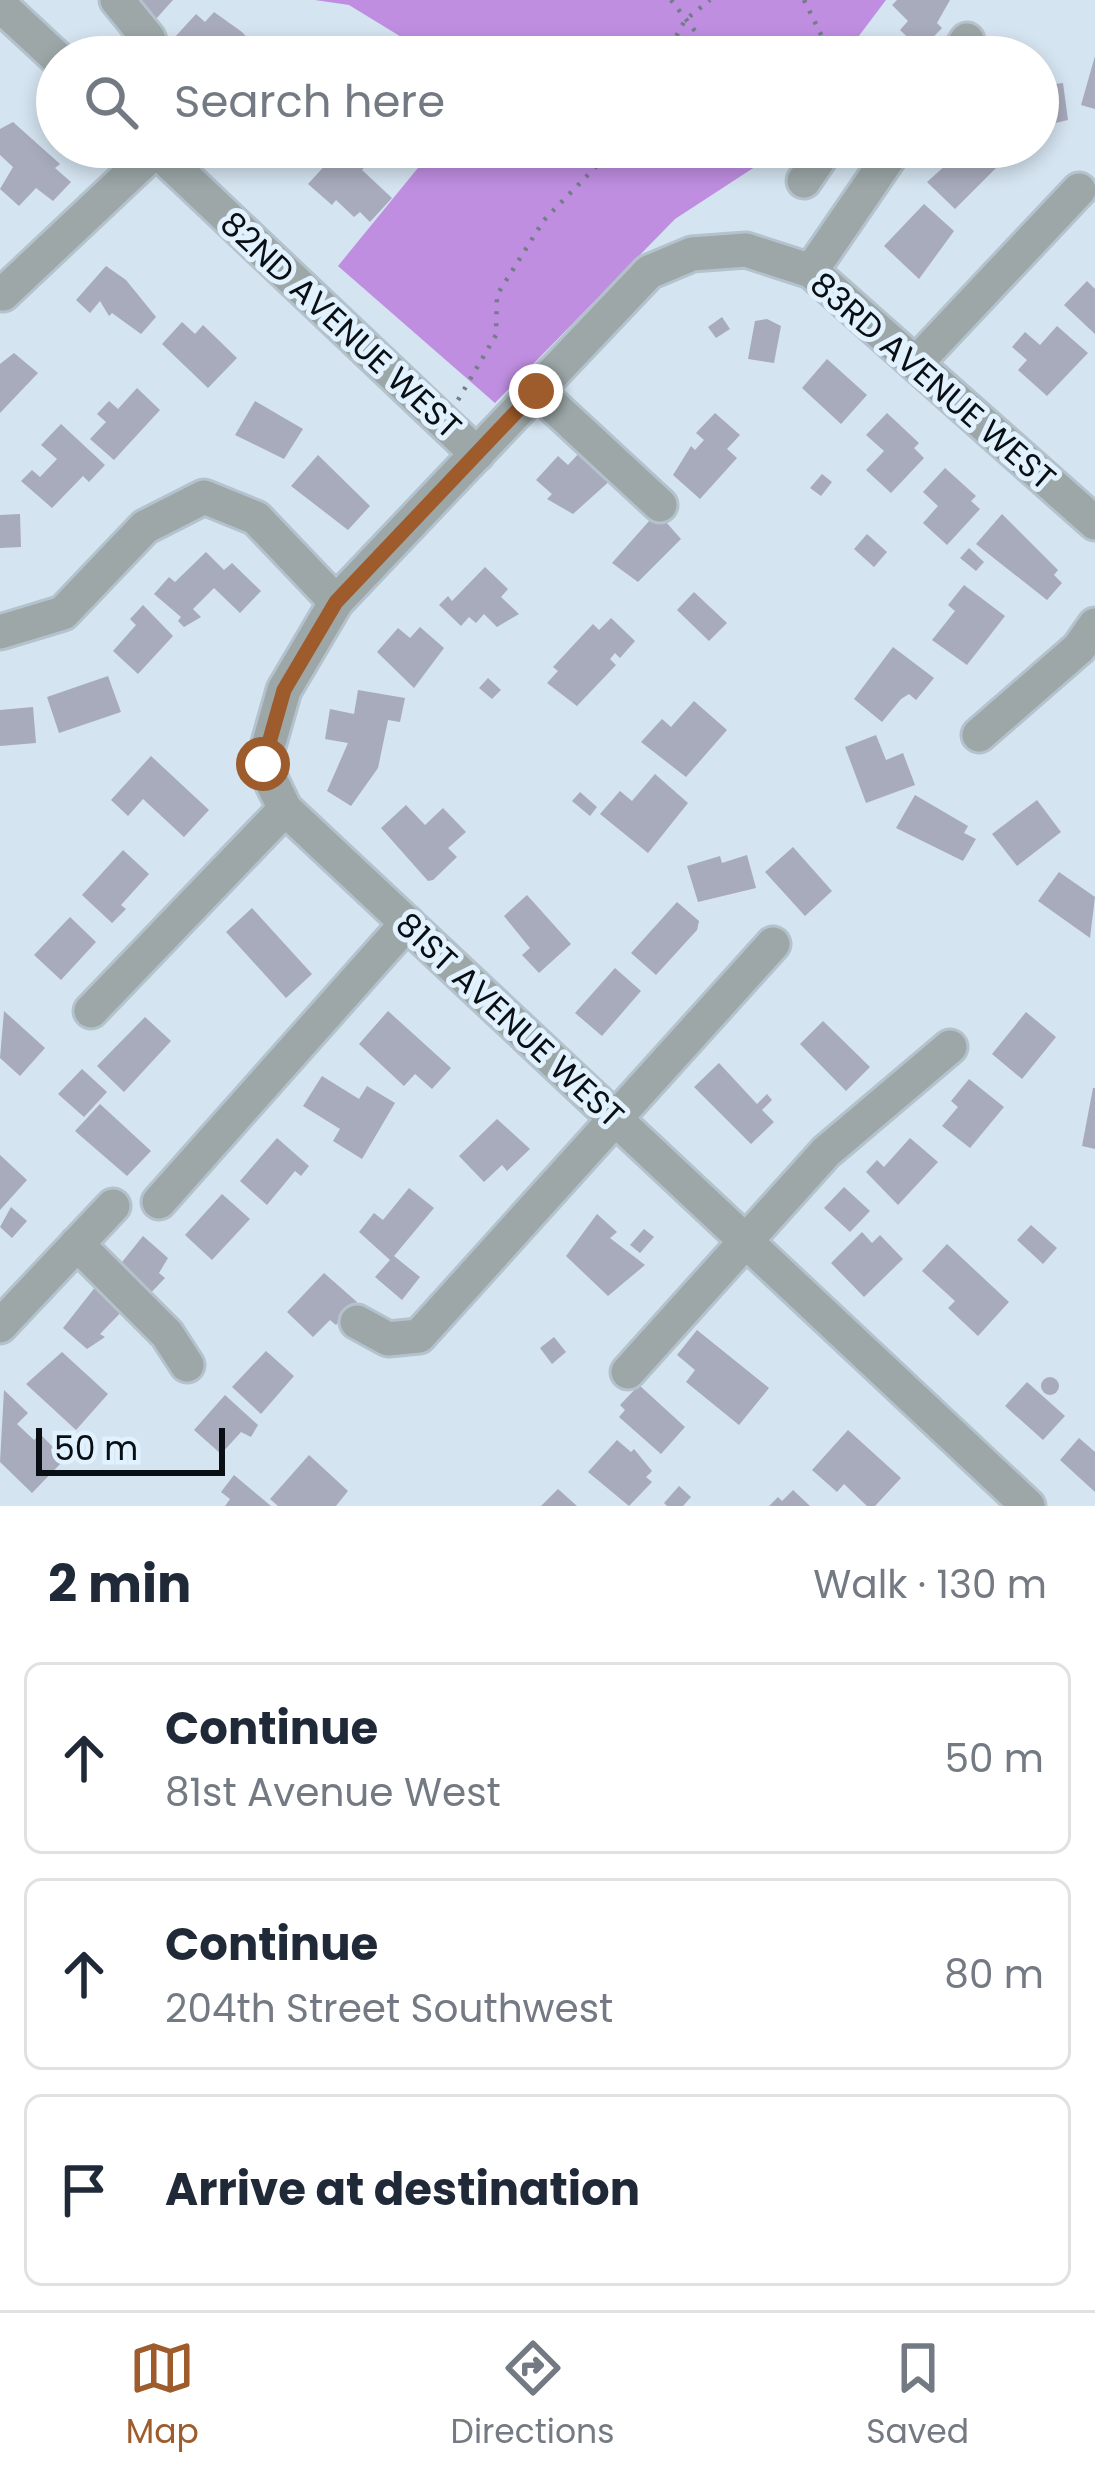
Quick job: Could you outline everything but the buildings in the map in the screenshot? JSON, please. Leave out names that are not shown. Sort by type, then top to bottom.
[{"type":"street","points":[[117,0],[146,36]]},
{"type":"street","points":[[0,5],[36,38]]},
{"type":"street","points":[[3,294],[135,168]]},
{"type":"street","name":"82ND AVENUE WEST","points":[[177,168],[477,454]]},
{"type":"street","points":[[804,181],[813,168]]},
{"type":"street","points":[[811,271],[882,168]]},
{"type":"street","points":[[919,361],[1079,190]]},
{"type":"street","name":"83RD AVENUE WEST","points":[[692,254],[746,250],[811,271],[919,361],[1095,524]]},
{"type":"street","name":"81ST AVENUE WEST","points":[[692,254],[649,272],[336,602],[284,690],[263,764],[285,809],[1028,1506]]},
{"type":"street","points":[[536,391],[660,505]]},
{"type":"street","points":[[0,632],[63,613],[146,527],[204,497],[256,518],[336,602]]},
{"type":"street","points":[[979,735],[1079,648],[1095,625]]},
{"type":"street","points":[[91,1011],[285,809]]},
{"type":"street","points":[[159,1202],[406,923]]},
{"type":"street","points":[[357,1322],[388,1339],[419,1336],[618,1122],[773,944]]},
{"type":"street","points":[[628,1372],[861,1118],[950,1047]]},
{"type":"street","points":[[0,1325],[113,1206]]},
{"type":"street","points":[[77,1244],[166,1334],[187,1366]]},
{"type":"path","points":[[671,0],[699,36]]},
{"type":"path","points":[[677,36],[686,20],[710,0]]},
{"type":"path","points":[[804,0],[822,36]]},
{"type":"path","points":[[445,423],[496,335],[497,295],[544,220],[595,168]]},
{"type":"shaded area","points":[[315,0],[886,0],[859,36],[400,36],[349,5]]},
{"type":"shaded area","points":[[418,168],[753,168],[675,219],[495,403],[338,266]]},
{"type":"route","points":[[263,764],[284,690],[336,602],[536,391]]}]
